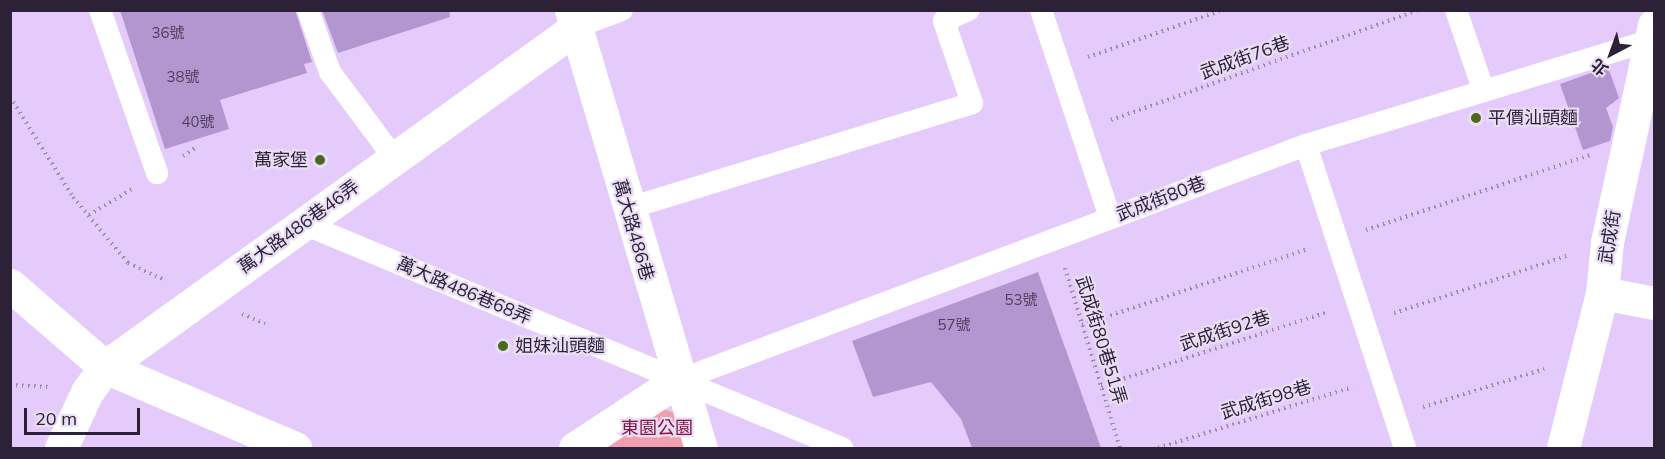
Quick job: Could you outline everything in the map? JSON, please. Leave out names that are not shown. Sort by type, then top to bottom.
[{"type":"street","name":"萬大路486巷46弄","points":[[61,448],[87,392],[105,367],[394,158],[574,19]]},
{"type":"street","name":"萬大路486巷","points":[[574,19],[626,209],[677,381],[701,448]]},
{"type":"street","name":"武成街","points":[[1563,448],[1582,357],[1602,293],[1607,242],[1654,35]]},
{"type":"street","points":[[10,285],[105,367],[295,448]]},
{"type":"street","points":[[1602,293],[1654,303]]},
{"type":"street","points":[[575,448],[677,381]]},
{"type":"lane","points":[[100,10],[156,173]]},
{"type":"lane","points":[[308,10],[330,72],[394,158]]},
{"type":"lane","points":[[574,19],[622,10]]},
{"type":"lane","points":[[626,209],[972,103],[944,21],[969,10]]},
{"type":"lane","points":[[1041,10],[1110,219]]},
{"type":"lane","points":[[1456,10],[1483,89]]},
{"type":"lane","name":"武成街80巷","points":[[677,381],[1306,145],[1654,35]]},
{"type":"lane","points":[[1306,145],[1405,448]]},
{"type":"lane","name":"萬大路486巷68弄","points":[[304,224],[842,448]]},
{"type":"path","points":[[1060,67],[1223,10]]},
{"type":"path","name":"武成街76巷","points":[[1081,131],[1419,10]]},
{"type":"path","points":[[10,98],[73,196],[128,263],[203,297]]},
{"type":"path","name":"武成街80巷51弄","points":[[1057,239],[1120,448]]},
{"type":"path","name":"武成街92巷","points":[[1101,386],[1607,242]]},
{"type":"path","points":[[1395,416],[1582,357]]},
{"type":"path","name":"武成街98巷","points":[[1158,448],[1382,378]]},
{"type":"green space","name":"東園公園","points":[[653,406],[685,416],[696,448],[595,448]]},
{"type":"building","points":[[120,10],[295,10],[312,62],[304,64],[307,73],[220,100],[229,129],[165,149]]},
{"type":"building","points":[[322,10],[449,10],[450,17],[338,53]]},
{"type":"building","points":[[1608,67],[1619,98],[1606,108],[1613,127],[1610,141],[1583,150],[1560,84]]},
{"type":"building","points":[[1038,272],[1101,448],[972,448],[961,419],[931,382],[873,397],[852,341]]},
{"type":"place","name":"平價汕頭麵","points":[[1476,118]]},
{"type":"place","name":"萬家堡","points":[[320,160]]},
{"type":"place","name":"姐妹汕頭麵","points":[[503,346]]}]
